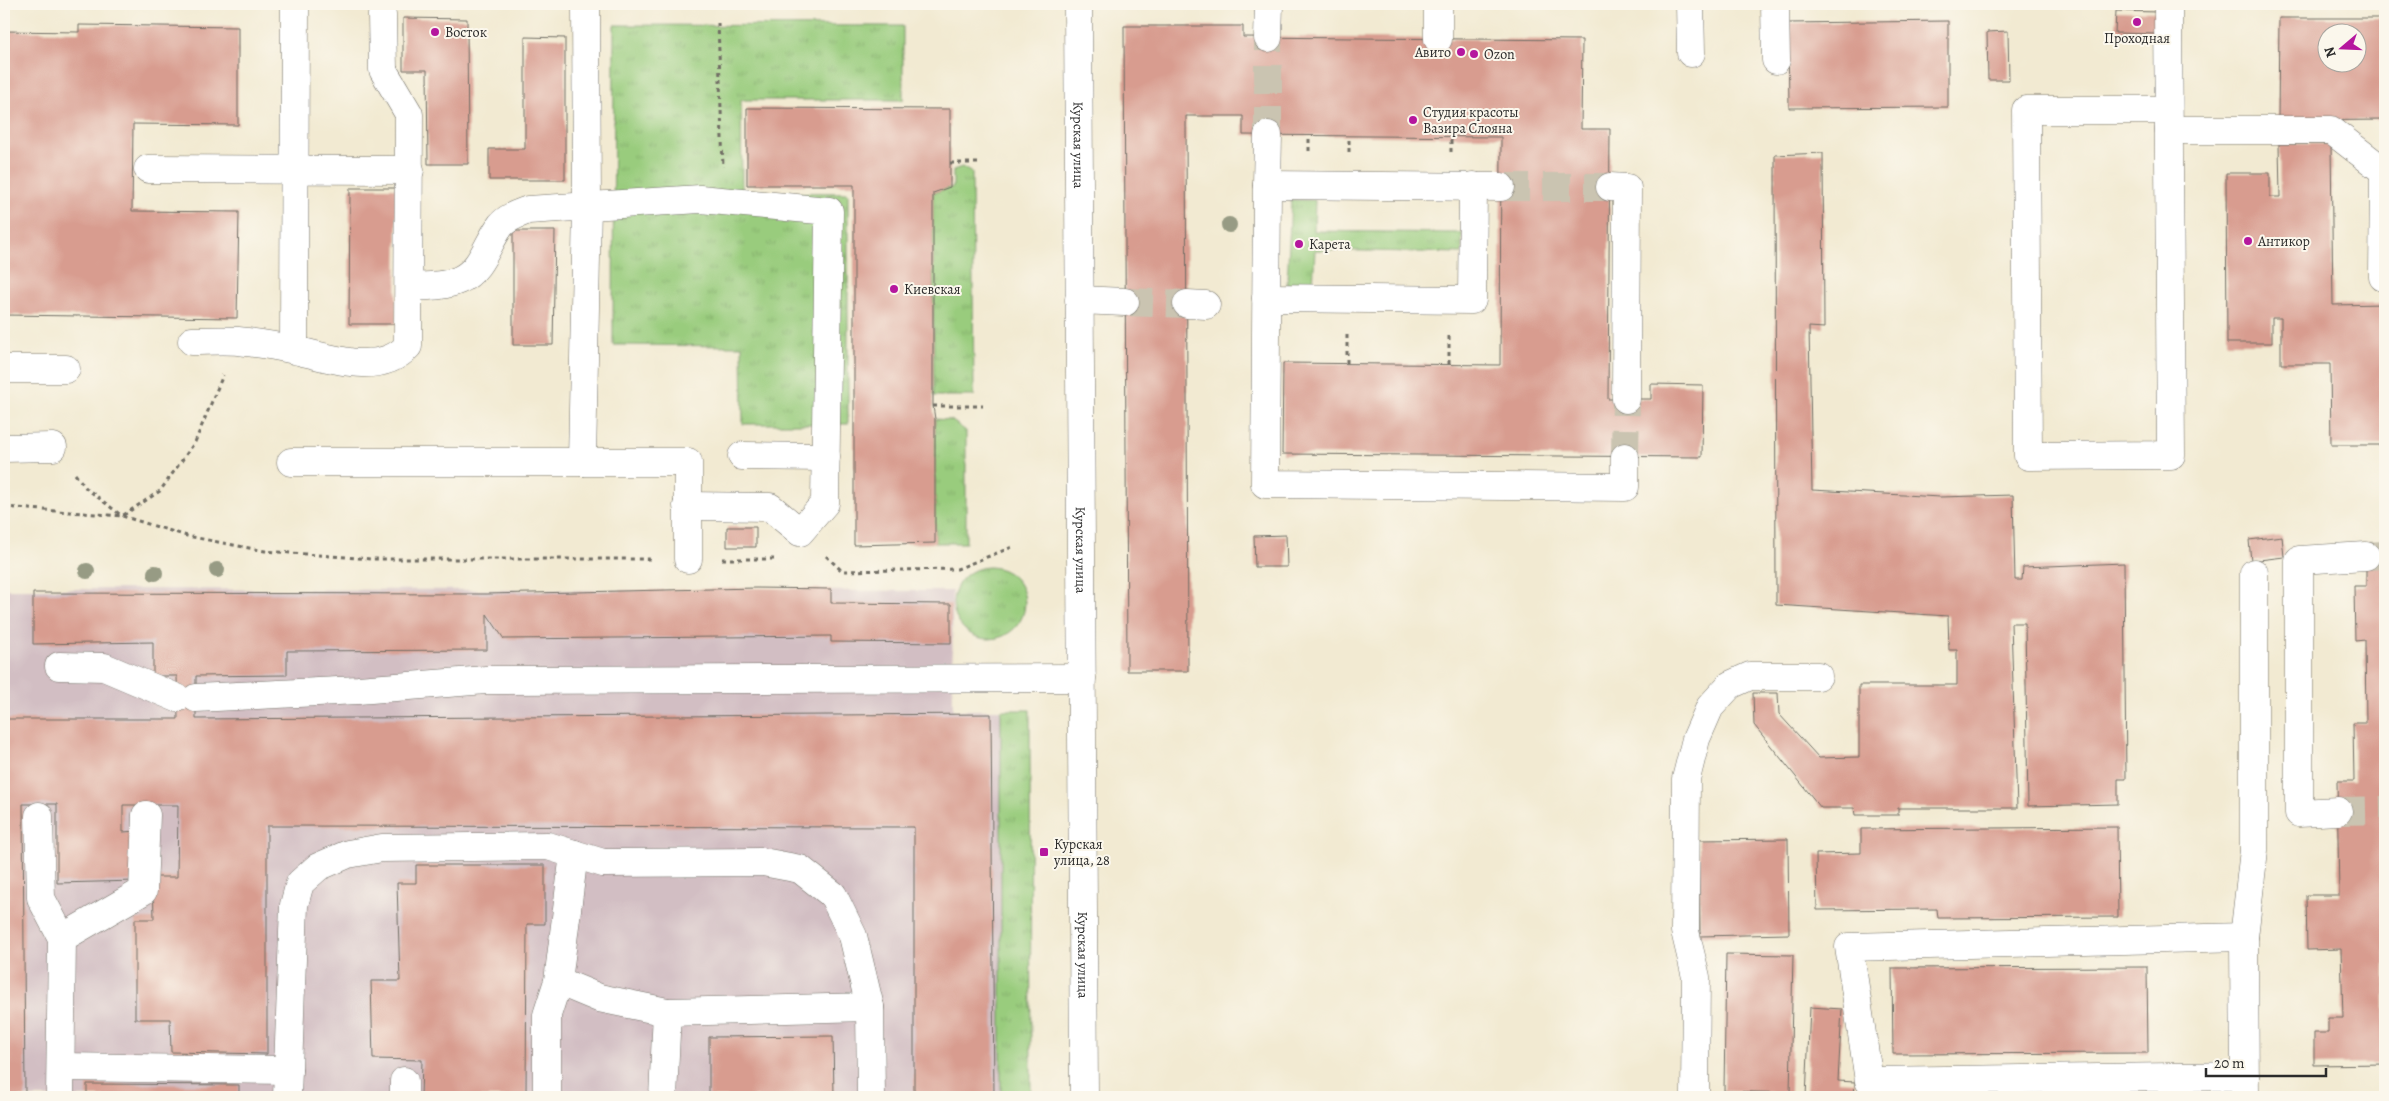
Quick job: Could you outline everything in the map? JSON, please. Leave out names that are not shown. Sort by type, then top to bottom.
[{"type":"street","points":[[294,350],[295,4]]},
{"type":"street","points":[[582,462],[586,205],[586,4]]},
{"type":"street","name":"Курская улица","points":[[1078,4],[1084,1097]]},
{"type":"street","points":[[1268,4],[1268,38]]},
{"type":"street","points":[[1438,4],[1438,39]]},
{"type":"street","points":[[1690,4],[1691,53]]},
{"type":"street","points":[[1776,4],[1776,60]]},
{"type":"street","points":[[2168,4],[2169,120],[2171,455],[2028,456],[2026,110],[2169,120],[2331,130],[2385,172],[2383,277]]},
{"type":"street","points":[[192,341],[237,341],[294,350],[344,362],[384,362],[400,355],[408,346],[410,287],[409,114],[383,70],[382,15]]},
{"type":"street","points":[[1268,135],[1265,484],[1625,487],[1625,457]]},
{"type":"street","points":[[148,169],[410,170]]},
{"type":"street","points":[[1267,185],[1500,187]]},
{"type":"street","points":[[1266,298],[1472,300],[1473,186]]},
{"type":"street","points":[[1610,188],[1627,188],[1626,399]]},
{"type":"street","points":[[410,287],[444,285],[461,279],[477,265],[501,226],[511,217],[528,210],[700,199],[829,211],[825,504],[800,532],[770,507],[687,506]]},
{"type":"street","points":[[1079,300],[1125,302]]},
{"type":"street","points":[[4,369],[66,368]]},
{"type":"street","points":[[4,448],[53,446]]},
{"type":"street","points":[[742,456],[826,457]]},
{"type":"street","points":[[291,462],[688,462],[688,559]]},
{"type":"street","points":[[2338,811],[2299,813],[2299,560],[2366,556]]},
{"type":"street","points":[[2244,936],[1850,947],[1869,1081],[2245,1087],[2244,936],[2254,850],[2254,573]]},
{"type":"street","points":[[59,666],[104,667],[187,698],[358,690],[486,680],[1082,678]]},
{"type":"street","points":[[1695,1097],[1696,978],[1685,931],[1686,779],[1696,739],[1710,708],[1730,685],[1750,676],[1818,676]]},
{"type":"street","points":[[62,938],[143,891],[146,814]]},
{"type":"street","points":[[39,816],[41,898],[62,938],[60,1097]]},
{"type":"street","points":[[287,1097],[294,905],[300,883],[318,868],[348,854],[382,848],[548,846],[603,863],[762,862],[800,869],[833,895],[853,936],[870,1007],[871,1097]]},
{"type":"street","points":[[547,1097],[547,1015],[558,981],[574,854]]},
{"type":"street","points":[[558,981],[599,998],[667,1012],[870,1007]]},
{"type":"street","points":[[663,1097],[667,1012]]},
{"type":"street","points":[[61,1067],[288,1070]]},
{"type":"path","points":[[718,23],[724,201]]},
{"type":"path","points":[[950,163],[981,163]]},
{"type":"path","points":[[1347,331],[1347,363]]},
{"type":"path","points":[[1449,332],[1449,364]]},
{"type":"path","points":[[122,516],[160,491],[195,442],[237,341]]},
{"type":"path","points":[[933,406],[983,406]]},
{"type":"path","points":[[53,446],[86,488],[122,516]]},
{"type":"path","points":[[4,508],[122,516],[187,536],[265,551],[371,559],[782,559]]},
{"type":"path","points":[[800,532],[842,571],[958,569],[1012,548]]},
{"type":"path","points":[[819,559],[829,559]]},
{"type":"shaded area","points":[[4,589],[952,591],[953,710],[1001,710],[1001,1097],[4,1097]]},
{"type":"green space","points":[[614,25],[903,26],[903,100],[741,100],[742,192],[848,193],[848,424],[743,424],[742,346],[613,345]]},
{"type":"green space","points":[[962,167],[972,173],[974,396],[934,396],[933,193],[953,187],[953,170]]},
{"type":"green space","points":[[1291,200],[1315,200],[1314,231],[1462,233],[1462,253],[1315,250],[1313,286],[1287,285]]},
{"type":"green space","points":[[935,419],[951,420],[966,431],[966,543],[935,543]]},
{"type":"green space","points":[[989,567],[1009,573],[1019,583],[1025,603],[1019,623],[1009,633],[989,639],[969,633],[959,623],[953,603],[959,583],[969,573]]},
{"type":"green space","points":[[1001,710],[1030,710],[1031,1097],[1001,1097]]},
{"type":"building","name":"Проходная","points":[[2116,11],[2158,12],[2158,34],[2115,33]]},
{"type":"building","points":[[403,18],[467,19],[468,164],[428,164],[427,70],[403,70]]},
{"type":"building","points":[[2279,18],[2385,18],[2385,120],[2278,121]]},
{"type":"building","points":[[1948,21],[1948,107],[1789,108],[1788,23]]},
{"type":"building","points":[[79,25],[238,27],[238,125],[133,124],[132,211],[239,212],[237,318],[4,315],[4,31],[79,32]]},
{"type":"building","points":[[1124,26],[1243,26],[1243,37],[1582,40],[1581,129],[1610,129],[1608,399],[1651,399],[1651,384],[1703,385],[1702,457],[1282,454],[1283,363],[1500,365],[1501,137],[1243,135],[1243,116],[1186,116],[1188,671],[1127,671]]},
{"type":"building","points":[[2008,31],[2009,80],[1988,80],[1987,32]]},
{"type":"building","points":[[525,37],[565,38],[565,180],[489,180],[489,149],[525,149]]},
{"type":"building","name":"Киевская","points":[[747,108],[950,109],[950,187],[933,193],[935,543],[854,545],[854,185],[747,185]]},
{"type":"building","points":[[2279,144],[2331,144],[2333,305],[2385,304],[2385,445],[2331,445],[2330,364],[2281,364],[2281,318],[2272,318],[2272,343],[2227,343],[2226,173],[2270,173],[2270,197],[2280,197]]},
{"type":"building","points":[[1823,153],[1824,328],[1809,327],[1812,490],[1940,497],[2013,495],[2015,580],[2022,580],[2023,567],[2124,563],[2126,779],[2118,779],[2118,804],[2028,806],[2025,623],[2011,623],[2017,808],[1898,808],[1898,815],[1855,815],[1854,808],[1821,808],[1754,725],[1753,693],[1778,693],[1779,714],[1819,758],[1859,757],[1859,685],[1957,685],[1957,650],[1949,650],[1948,616],[1776,605],[1775,155]]},
{"type":"building","points":[[350,188],[397,188],[396,324],[349,324]]},
{"type":"building","points":[[513,231],[555,231],[553,345],[513,345]]},
{"type":"building","points":[[727,527],[756,527],[756,547],[727,547]]},
{"type":"building","points":[[1286,535],[1287,567],[1255,567],[1254,536]]},
{"type":"building","points":[[2282,536],[2284,557],[2251,561],[2249,540]]},
{"type":"building","points":[[2366,543],[2385,543],[2385,1064],[2314,1065],[2314,1033],[2328,1033],[2328,1018],[2343,1018],[2341,949],[2307,950],[2306,895],[2339,895],[2337,781],[2354,781],[2353,723],[2366,723],[2365,640],[2355,641],[2354,586],[2366,586]]},
{"type":"building","points":[[756,588],[831,589],[831,603],[951,604],[951,643],[831,642],[831,636],[504,639],[487,614],[487,650],[287,651],[287,675],[196,676],[196,719],[991,714],[994,1097],[914,1097],[914,827],[267,826],[267,1054],[171,1052],[170,1019],[135,1019],[135,919],[154,919],[153,877],[177,877],[178,805],[123,805],[123,832],[137,831],[136,881],[57,883],[57,804],[23,804],[25,1097],[4,1097],[4,719],[178,719],[177,676],[153,676],[153,642],[33,644],[33,593],[486,594]]},
{"type":"building","points":[[2117,827],[2118,917],[1938,918],[1937,909],[1817,910],[1816,854],[1861,853],[1861,829]]},
{"type":"building","points":[[1788,839],[1789,934],[1700,936],[1699,840]]},
{"type":"building","points":[[416,865],[545,865],[545,924],[527,924],[526,1097],[421,1097],[422,1060],[373,1059],[371,981],[400,981],[397,883],[416,883]]},
{"type":"building","points":[[1726,954],[1793,955],[1790,1093],[1724,1091]]},
{"type":"building","points":[[2147,967],[2148,1053],[1893,1054],[1892,968]]},
{"type":"building","points":[[1810,1007],[1842,1009],[1838,1081],[1855,1082],[1854,1097],[1806,1097]]},
{"type":"building","points":[[833,1036],[834,1097],[709,1097],[709,1037]]},
{"type":"building","points":[[87,1084],[239,1085],[239,1097],[87,1097]]},
{"type":"tunnel","points":[[1268,38],[1268,135]]},
{"type":"tunnel","points":[[1501,187],[1610,187]]},
{"type":"tunnel","points":[[1125,302],[1187,304]]},
{"type":"tunnel","points":[[1625,457],[1626,399]]},
{"type":"tunnel","points":[[2366,556],[2385,555]]},
{"type":"tunnel","points":[[2338,811],[2385,810]]},
{"type":"place","name":"Проходная","points":[[2137,22]]},
{"type":"place","name":"Восток","points":[[435,32]]},
{"type":"place","name":"Авито","points":[[1461,52]]},
{"type":"place","name":"Ozon","points":[[1474,54]]},
{"type":"place","name":"Студия красоты Вазира Слояна","points":[[1413,120]]},
{"type":"place","name":"Антикор","points":[[2248,241]]},
{"type":"place","name":"Карета","points":[[1299,244]]},
{"type":"place","name":"Киевская","points":[[894,289]]},
{"type":"place","name":"Курская улица, 28","points":[[1044,852]]}]
